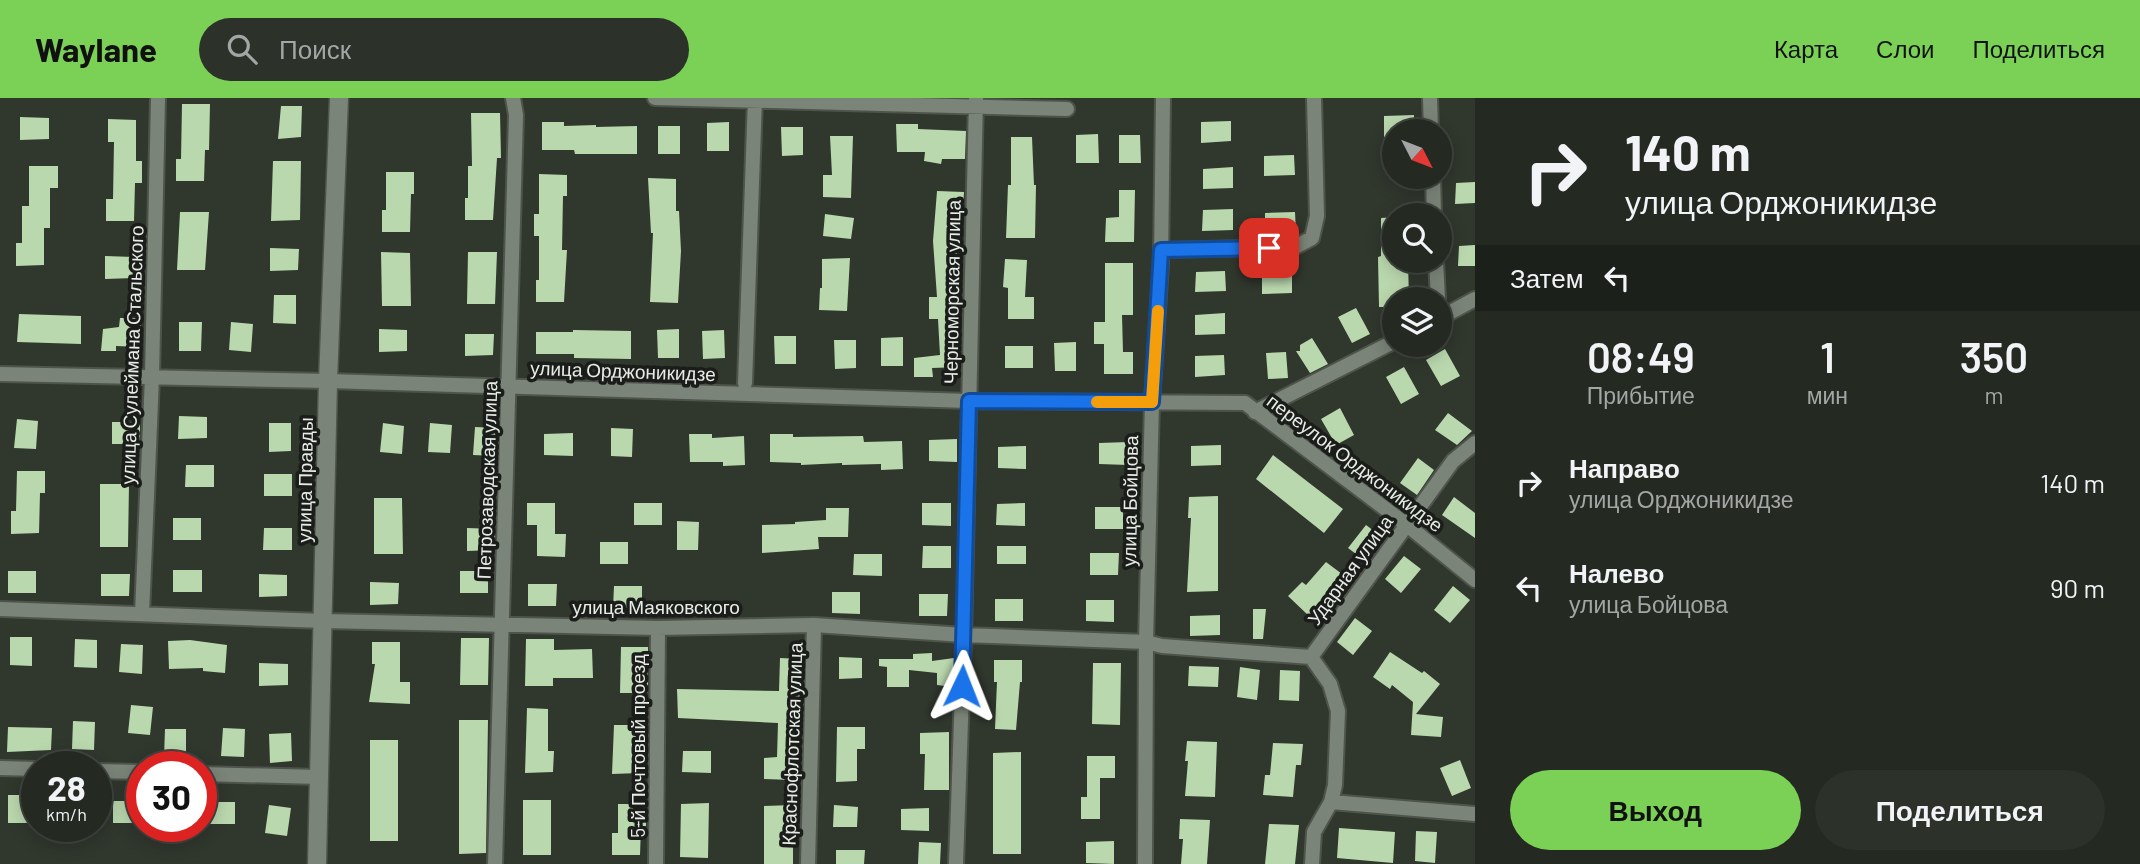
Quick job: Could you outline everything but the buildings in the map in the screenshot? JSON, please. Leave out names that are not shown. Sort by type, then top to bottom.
[{"type":"street","name":"улица Сулеймана Стальского","points":[[142,614],[152,377],[158,98]]},
{"type":"street","name":"улица Правды","points":[[317,864],[328,380],[339,98]]},
{"type":"street","name":"Петрозаводская улица","points":[[495,864],[516,115],[513,98]]},
{"type":"street","points":[[655,98],[976,102],[1067,109]]},
{"type":"street","name":"улица Бойцова","points":[[1145,864],[1146,642],[1152,402],[1161,250],[1163,98]]},
{"type":"street","points":[[1161,250],[1295,247],[1312,238],[1317,216],[1314,98]]},
{"type":"street","points":[[1430,98],[1431,119]]},
{"type":"street","points":[[745,383],[755,99]]},
{"type":"street","name":"Черноморская улица","points":[[956,864],[976,102]]},
{"type":"street","points":[[1452,311],[1475,299]]},
{"type":"street","name":"улица Орджоникидзе","points":[[0,374],[328,380],[969,401],[1152,402],[1250,407],[1382,347]]},
{"type":"street","name":"переулок Орджоникидзе","points":[[1250,407],[1408,525],[1475,580]]},
{"type":"street","name":"Ударная улица","points":[[1311,657],[1453,461],[1475,443]]},
{"type":"street","name":"улица Маяковского","points":[[0,609],[503,625],[658,628],[814,625],[964,635],[1146,642],[1162,646],[1311,657]]},
{"type":"street","name":"Краснофлотская улица","points":[[808,864],[814,625]]},
{"type":"street","name":"5-й Почтовый проезд","points":[[656,864],[658,628]]},
{"type":"street","points":[[1311,657],[1330,684],[1338,711],[1335,785],[1331,802],[1314,832],[1312,864]]},
{"type":"street","points":[[0,768],[21,769]]},
{"type":"street","points":[[217,774],[319,777]]},
{"type":"street","points":[[1331,802],[1475,814]]},
{"type":"slow traffic","points":[[1097,402],[1152,402],[1158,311]]},
{"type":"route","points":[[962,686],[969,401],[1152,402],[1161,250],[1269,248]]}]
